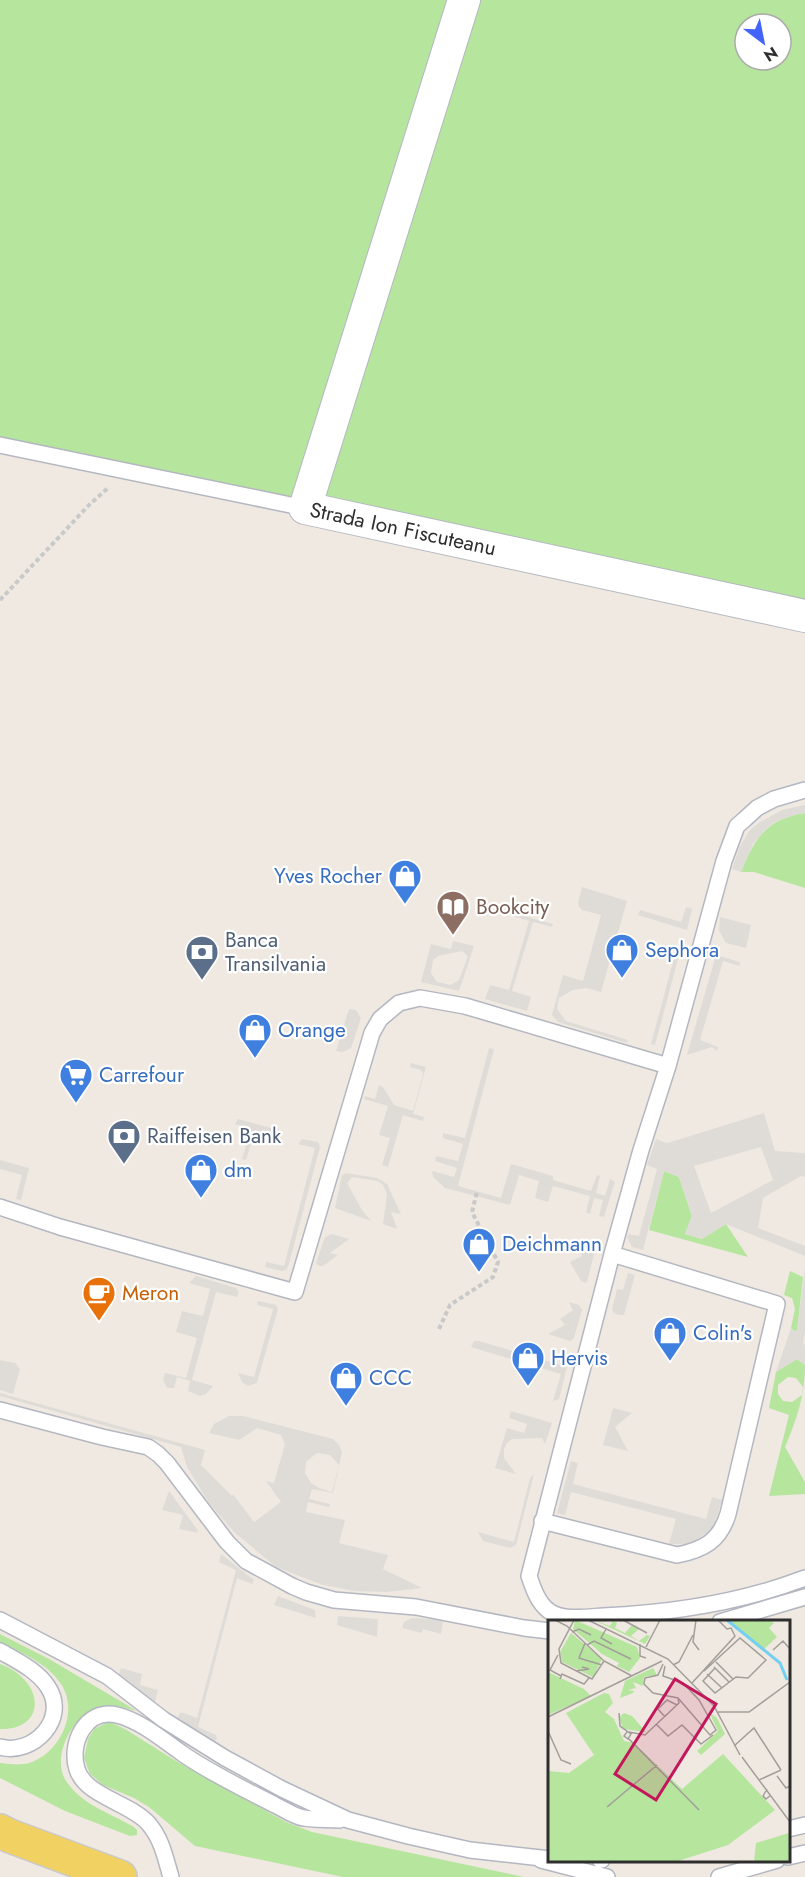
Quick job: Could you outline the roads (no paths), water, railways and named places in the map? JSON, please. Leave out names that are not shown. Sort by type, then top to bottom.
[{"type":"main road","points":[[0,1831],[120,1877]]},
{"type":"street","points":[[305,508],[464,0]]},
{"type":"street","name":"Strada Ion Fiscuteanu","points":[[305,508],[805,616]]},
{"type":"lane","name":"Strada Ion Fiscuteanu","points":[[0,445],[305,508]]},
{"type":"lane","points":[[805,790],[774,798],[757,808],[737,826],[724,861],[668,1066],[641,1150],[612,1254],[529,1576],[538,1598],[550,1612],[576,1617],[650,1614],[715,1604],[805,1578]]},
{"type":"lane","points":[[0,1207],[60,1227],[295,1292],[372,1033],[380,1019],[399,1003],[420,998],[465,1006],[668,1066]]},
{"type":"lane","points":[[542,1521],[677,1555],[700,1550],[714,1540],[724,1527],[728,1514],[777,1304],[612,1254]]},
{"type":"lane","points":[[0,1410],[148,1447],[167,1463],[214,1527],[246,1561],[306,1592],[334,1600],[416,1607],[524,1628],[548,1630]]},
{"type":"lane","points":[[727,1620],[805,1598]]},
{"type":"lane","points":[[0,1620],[107,1676],[164,1720],[225,1758],[282,1789],[348,1820],[470,1850],[542,1858]]},
{"type":"lane","points":[[0,1651],[39,1676],[48,1688],[55,1706],[49,1727],[41,1737],[14,1749],[0,1747]]},
{"type":"lane","points":[[171,1877],[160,1840],[147,1822],[126,1807],[98,1793],[78,1773],[74,1757],[75,1742],[82,1729],[102,1715],[114,1714],[133,1720],[190,1758],[302,1818],[348,1820]]},
{"type":"lane","points":[[790,1829],[805,1825]]},
{"type":"lane","points":[[790,1857],[805,1853]]},
{"type":"lane","points":[[556,1862],[609,1877]]},
{"type":"lane","points":[[602,1862],[609,1877]]},
{"type":"lane","points":[[720,1877],[770,1862]]},
{"type":"place","name":"Yves Rocher","points":[[405,905]]},
{"type":"place","name":"Bookcity","points":[[453,936]]},
{"type":"place","name":"Sephora","points":[[622,979]]},
{"type":"place","name":"Banca Transilvania","points":[[202,981]]},
{"type":"place","name":"Orange","points":[[255,1059]]},
{"type":"place","name":"Carrefour","points":[[76,1104]]},
{"type":"place","name":"Raiffeisen Bank","points":[[124,1165]]},
{"type":"place","name":"dm","points":[[201,1199]]},
{"type":"place","name":"Deichmann","points":[[479,1273]]},
{"type":"place","name":"Meron","points":[[99,1322]]},
{"type":"place","name":"Colin's","points":[[670,1362]]},
{"type":"place","name":"Hervis","points":[[528,1387]]},
{"type":"place","name":"CCC","points":[[346,1407]]}]
